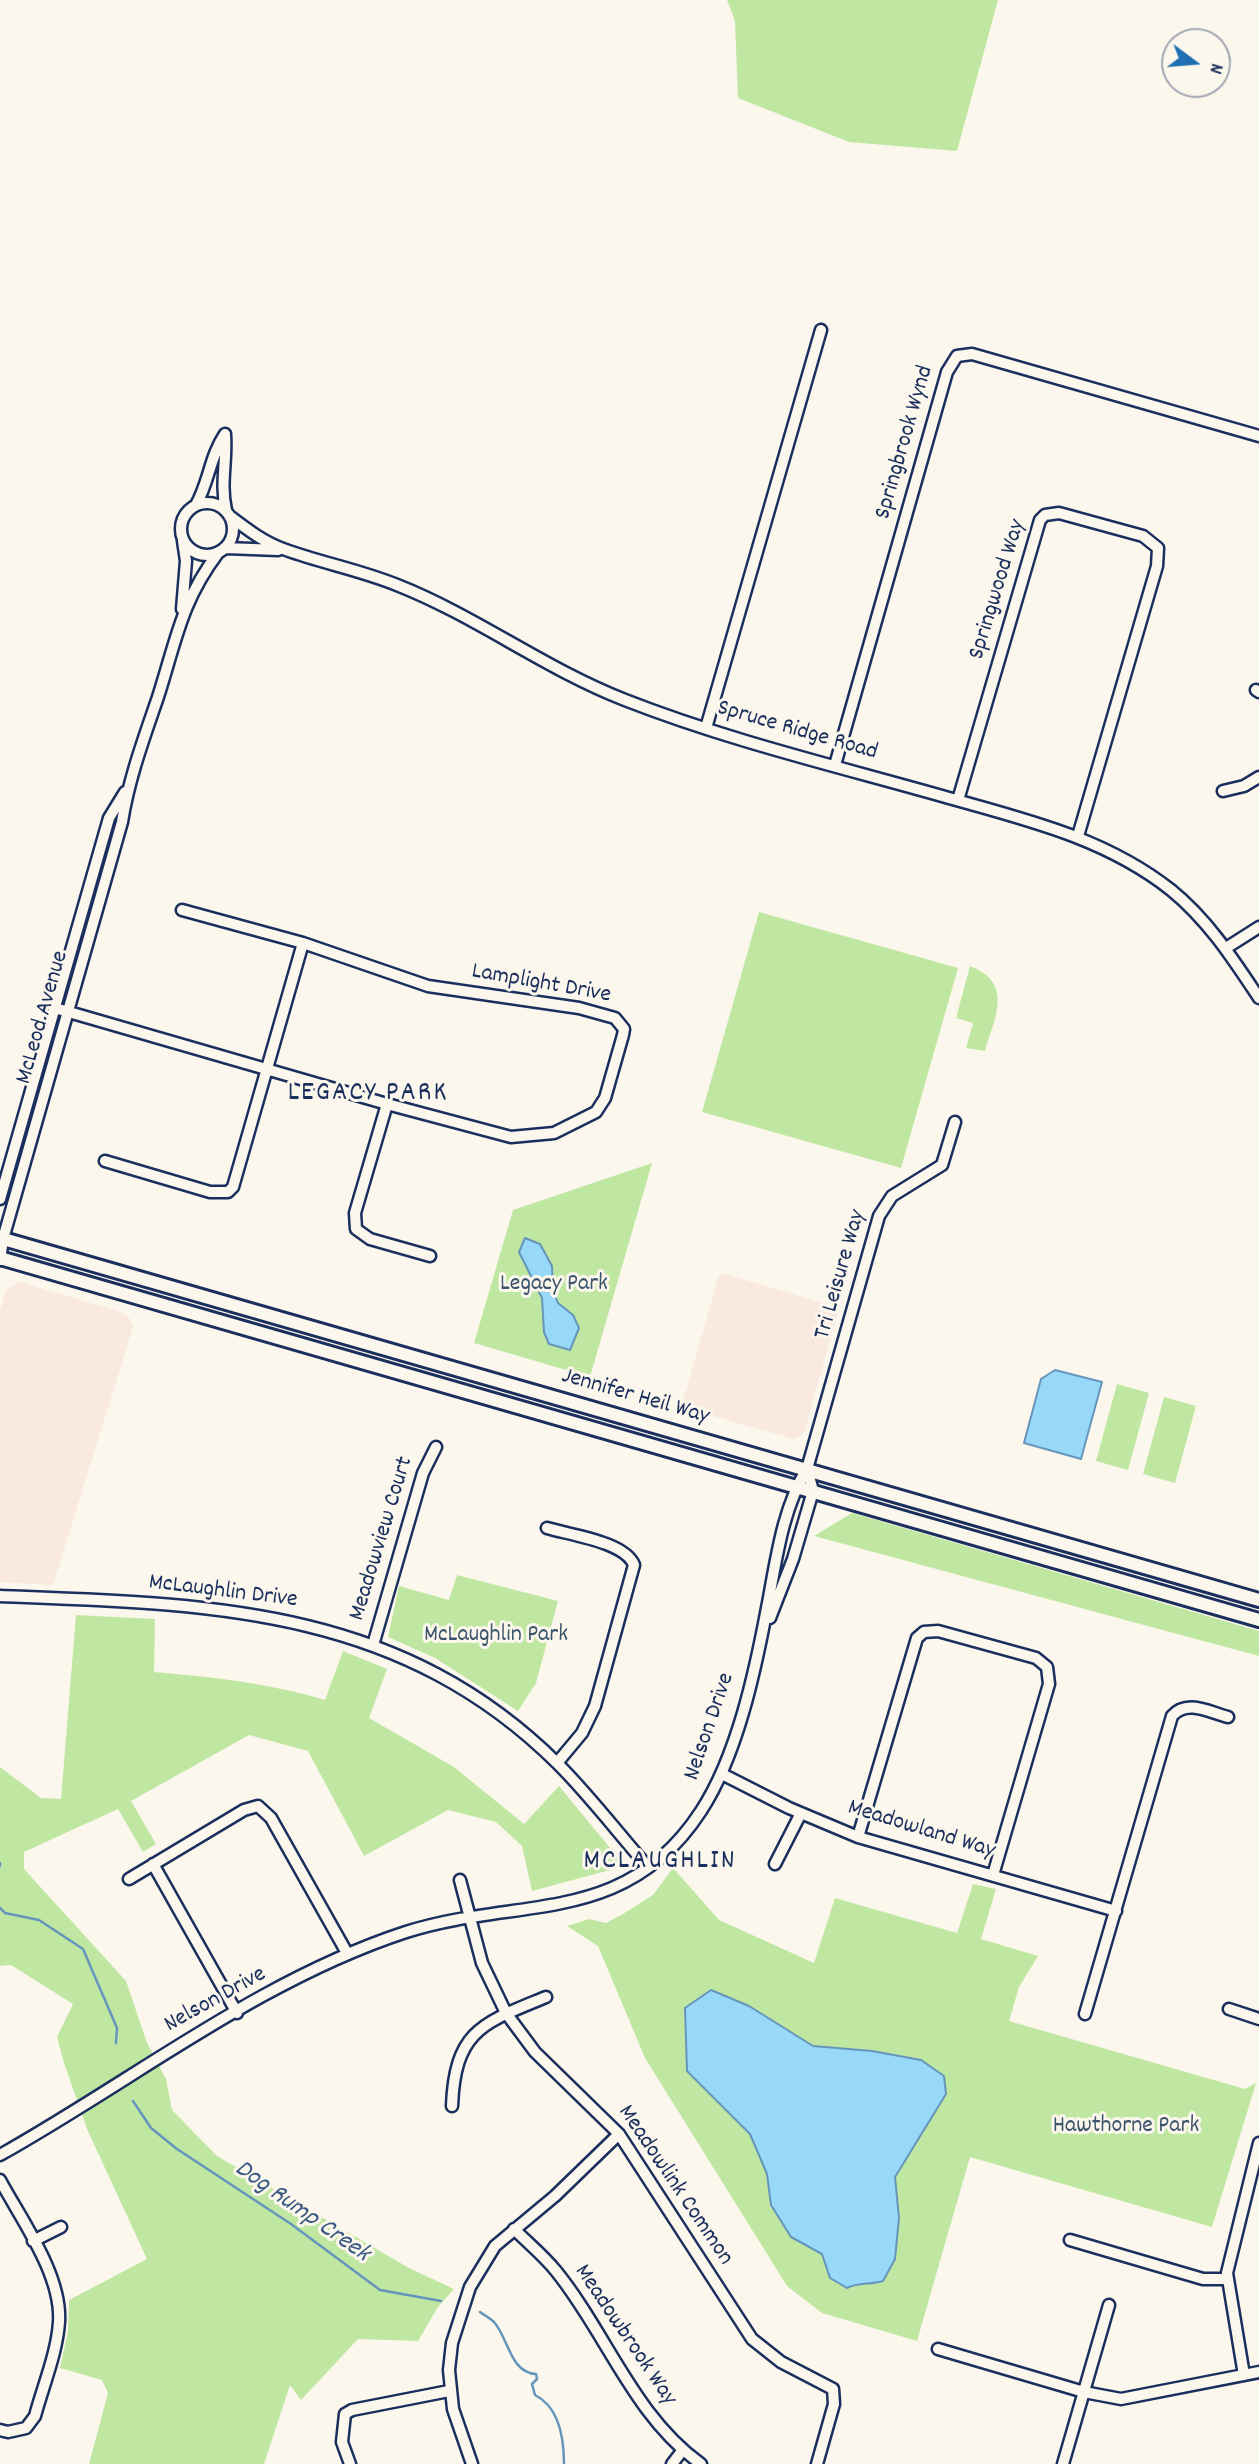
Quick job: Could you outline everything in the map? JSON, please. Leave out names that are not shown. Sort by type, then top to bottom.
[{"type":"main road","name":"Jennifer Heil Way","points":[[2,1238],[1259,1600]]},
{"type":"main road","name":"Jennifer Heil Way","points":[[0,1259],[1259,1620]]},
{"type":"street","points":[[706,727],[821,330]]},
{"type":"street","name":"Springbrook Wynd","points":[[835,765],[947,372],[957,356],[972,354],[1259,436]]},
{"type":"street","points":[[225,435],[226,452],[221,491],[228,514],[233,536],[222,551],[200,555],[183,540],[180,531],[183,517],[196,505],[206,487],[214,451],[225,435]]},
{"type":"street","points":[[196,505],[214,503],[228,514]]},
{"type":"street","name":"Springwood Way","points":[[958,800],[1040,520],[1045,515],[1059,513],[1143,536],[1158,548],[1157,566],[1078,836]]},
{"type":"street","name":"Spruce Ridge Road","points":[[228,514],[255,536],[285,550],[397,585],[430,599],[582,682],[706,727],[1078,836],[1163,884],[1194,910],[1226,948],[1259,998]]},
{"type":"street","name":"McLeod Avenue","points":[[181,615],[186,561],[183,540]]},
{"type":"street","name":"Spruce Ridge Road","points":[[222,551],[285,550]]},
{"type":"street","name":"McLeod Avenue","points":[[0,1259],[2,1238],[122,822],[127,788],[181,615],[201,575],[222,551]]},
{"type":"street","points":[[1223,791],[1244,786],[1259,777]]},
{"type":"street","name":"McLeod Avenue","points":[[0,1199],[109,818],[127,788]]},
{"type":"street","name":"Lamplight Drive","points":[[55,1008],[511,1137],[554,1133],[585,1119],[601,1107],[624,1029],[621,1022],[606,1014],[428,986],[303,943],[182,910]]},
{"type":"street","points":[[1226,948],[1259,927]]},
{"type":"street","points":[[105,1161],[210,1192],[228,1192],[234,1183],[303,943]]},
{"type":"street","points":[[387,1104],[355,1213],[356,1229],[370,1239],[430,1256]]},
{"type":"street","name":"Tri Leisure Way","points":[[807,1469],[879,1216],[892,1196],[942,1165],[955,1122]]},
{"type":"street","name":"Meadowview Court","points":[[373,1645],[423,1473],[436,1447]]},
{"type":"street","points":[[807,1469],[813,1491]]},
{"type":"street","name":"Nelson Drive","points":[[761,1643],[776,1559],[796,1487],[807,1469]]},
{"type":"street","name":"Nelson Drive","points":[[0,2155],[60,2122],[154,2060],[347,1953],[408,1931],[469,1917],[579,1901],[615,1887],[648,1867],[683,1835],[722,1774],[761,1643],[793,1559],[813,1491]]},
{"type":"street","points":[[547,1528],[618,1548],[631,1558],[634,1565],[595,1706],[582,1733],[557,1763]]},
{"type":"street","name":"McLaughlin Drive","points":[[0,1596],[251,1613],[301,1623],[373,1645],[468,1693],[508,1721],[557,1763],[648,1867]]},
{"type":"street","points":[[858,1836],[917,1638],[924,1632],[939,1631],[1036,1658],[1047,1667],[1048,1684],[993,1875]]},
{"type":"street","points":[[1085,2014],[1172,1716],[1179,1708],[1188,1707],[1228,1717]]},
{"type":"street","name":"Meadowland Way","points":[[722,1774],[801,1813],[858,1836],[1115,1911]]},
{"type":"street","points":[[128,1879],[244,1810],[258,1806],[271,1818],[347,1953]]},
{"type":"street","points":[[775,1864],[801,1813]]},
{"type":"street","points":[[153,1864],[237,2012]]},
{"type":"street","points":[[460,1880],[469,1917]]},
{"type":"street","name":"Meadowlink Common","points":[[469,1917],[482,1963],[506,2013],[535,2052],[619,2134],[731,2311],[752,2339],[781,2362],[833,2389],[834,2404],[817,2464]]},
{"type":"street","points":[[452,2106],[455,2078],[466,2044],[480,2027],[546,1997]]},
{"type":"street","points":[[1229,2010],[1259,2019]]},
{"type":"street","points":[[472,2464],[449,2392],[452,2343],[470,2287],[488,2253],[555,2196],[619,2134]]},
{"type":"street","points":[[1244,2375],[1227,2279],[1230,2251],[1259,2143]]},
{"type":"street","points":[[0,2180],[48,2270],[57,2294],[57,2339],[35,2416],[26,2428],[8,2432],[0,2430]]},
{"type":"street","points":[[33,2241],[61,2227]]},
{"type":"street","name":"Meadowbrook Way","points":[[514,2229],[557,2273],[642,2404],[682,2451],[701,2464]]},
{"type":"street","points":[[1070,2241],[1207,2280],[1227,2279]]},
{"type":"street","points":[[1063,2464],[1109,2305]]},
{"type":"street","points":[[938,2349],[1084,2392],[1130,2399],[1259,2372]]},
{"type":"street","points":[[350,2464],[342,2442],[345,2414],[352,2410],[449,2392]]},
{"type":"street","points":[[672,2464],[682,2451]]},
{"type":"shaded area","points":[[725,1274],[830,1305],[838,1313],[804,1433],[794,1439],[685,1408],[683,1401],[719,1275]]},
{"type":"shaded area","points":[[20,1282],[121,1312],[130,1319],[133,1327],[53,1585],[0,1582],[0,1311],[6,1290]]},
{"type":"green space","points":[[727,0],[998,0],[957,151],[849,142],[738,98],[735,21]]},
{"type":"green space","points":[[759,912],[958,968],[901,1168],[702,1112]]},
{"type":"green space","points":[[970,966],[984,973],[997,991],[996,1014],[985,1051],[966,1048],[973,1023],[956,1018]]},
{"type":"green space","name":"Legacy Park","points":[[652,1163],[590,1377],[474,1343],[513,1210]]},
{"type":"green space","points":[[1117,1384],[1149,1393],[1128,1470],[1096,1461]]},
{"type":"green space","points":[[1164,1397],[1196,1406],[1175,1483],[1143,1474]]},
{"type":"green space","points":[[852,1513],[1259,1631],[1259,1656],[814,1536]]},
{"type":"green space","name":"McLaughlin Park","points":[[457,1575],[558,1601],[536,1683],[518,1711],[435,1658],[388,1637],[399,1586],[449,1600]]},
{"type":"green space","points":[[76,1615],[155,1619],[154,1672],[262,1685],[325,1700],[343,1651],[387,1669],[369,1718],[454,1767],[524,1824],[559,1786],[625,1866],[532,1891],[522,1846],[496,1822],[448,1810],[364,1856],[308,1751],[249,1735],[131,1801],[156,1844],[143,1852],[118,1809],[24,1852],[24,1869],[126,1981],[147,2043],[166,2079],[172,2110],[217,2156],[409,2268],[454,2289],[438,2307],[418,2341],[358,2339],[301,2400],[290,2385],[264,2464],[89,2464],[108,2393],[102,2380],[60,2368],[68,2331],[69,2300],[147,2259],[87,2129],[64,2063],[57,2037],[73,2004],[11,1965],[0,1966],[0,1767],[41,1798],[61,1799]]},
{"type":"green space","name":"Hawthorne Park","points":[[673,1868],[719,1920],[814,1963],[835,1898],[957,1933],[973,1884],[996,1889],[981,1939],[1038,1956],[1019,1987],[1009,2021],[1245,2089],[1256,2083],[1212,2227],[970,2157],[917,2341],[822,2313],[787,2286],[645,2058],[598,1946],[567,1926],[589,1919],[606,1923],[623,1914],[653,1895]]},
{"type":"water","points":[[525,1238],[540,1244],[552,1266],[553,1290],[558,1303],[573,1315],[579,1328],[570,1350],[549,1344],[544,1332],[542,1298],[519,1252]]},
{"type":"water","points":[[1055,1370],[1102,1382],[1081,1459],[1024,1443],[1041,1379]]},
{"type":"water","points":[[711,1990],[749,2006],[813,2046],[872,2051],[921,2060],[944,2076],[946,2094],[895,2177],[899,2218],[895,2259],[883,2281],[847,2288],[830,2278],[822,2254],[791,2237],[771,2205],[767,2174],[750,2134],[687,2071],[685,2008]]},
{"type":"waterway","name":"Dog Rump Creek","points":[[0,1908],[5,1913],[39,1920],[83,1949],[117,2028],[116,2043]]},
{"type":"waterway","name":"Dog Rump Creek","points":[[133,2101],[151,2128],[177,2149],[291,2224],[380,2290],[441,2301]]},
{"type":"waterway","name":"Dog Rump Creek","points":[[480,2312],[499,2328],[520,2368],[536,2374],[537,2379],[532,2384],[535,2395],[550,2407],[555,2416],[563,2444],[564,2464]]},
{"type":"district","name":"LEGACY PARK","points":[[368,1095]]},
{"type":"district","name":"MCLAUGHLIN","points":[[660,1863]]}]
